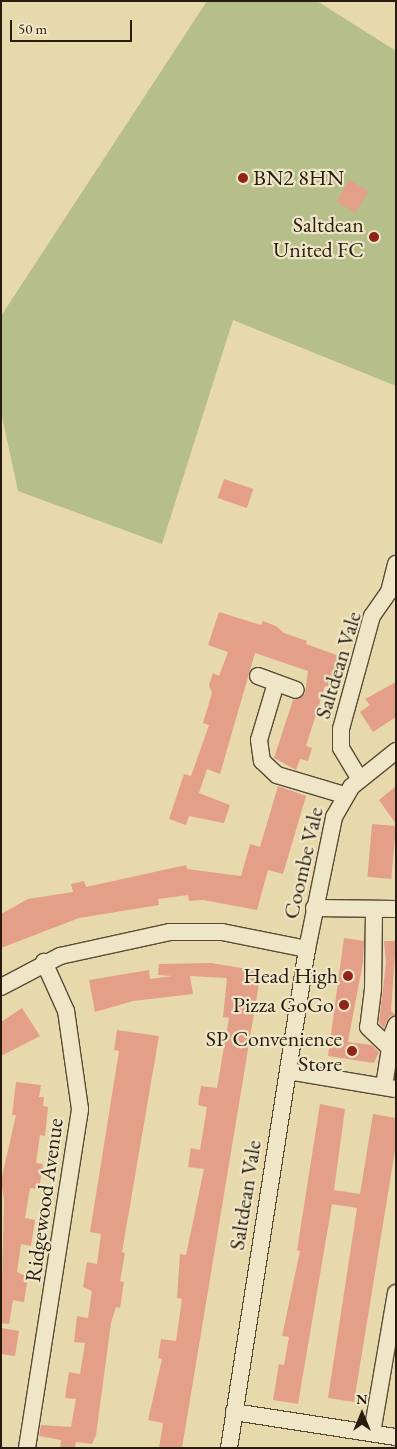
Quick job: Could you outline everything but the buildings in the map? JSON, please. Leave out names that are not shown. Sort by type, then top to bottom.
[{"type":"street","name":"Saltdean Vale","points":[[359,778],[341,748],[341,729],[372,616],[388,592],[396,564]]},
{"type":"street","points":[[258,676],[296,690]]},
{"type":"street","points":[[276,683],[259,740],[262,761],[277,775],[344,795]]},
{"type":"street","name":"Coombe Vale","points":[[307,949],[334,817],[344,795],[359,778],[396,751]]},
{"type":"street","points":[[314,908],[396,909]]},
{"type":"street","points":[[374,909],[368,1027],[388,1045]]},
{"type":"street","points":[[1,987],[44,962],[107,944],[187,931],[222,932],[307,949]]},
{"type":"street","name":"Saltdean Vale","points":[[229,1448],[307,949]]},
{"type":"street","name":"Ridgewood Avenue","points":[[27,1448],[80,1109],[66,1011],[44,962]]},
{"type":"street","points":[[288,1071],[390,1088],[388,1045],[396,1025]]},
{"type":"street","points":[[372,1433],[396,1294]]},
{"type":"street","points":[[234,1412],[396,1437]]},
{"type":"green space","name":"BN2 8HN","points":[[207,1],[317,1],[396,51],[396,386],[233,320],[162,544],[18,491],[1,412],[1,316]]},
{"type":"place","name":"BN2 8HN","points":[[243,178]]},
{"type":"place","name":"Saltdean United FC","points":[[374,237]]},
{"type":"place","name":"Head High","points":[[348,976]]},
{"type":"place","name":"Pizza GoGo","points":[[344,1005]]},
{"type":"place","name":"SP Convenience Store","points":[[352,1051]]}]
